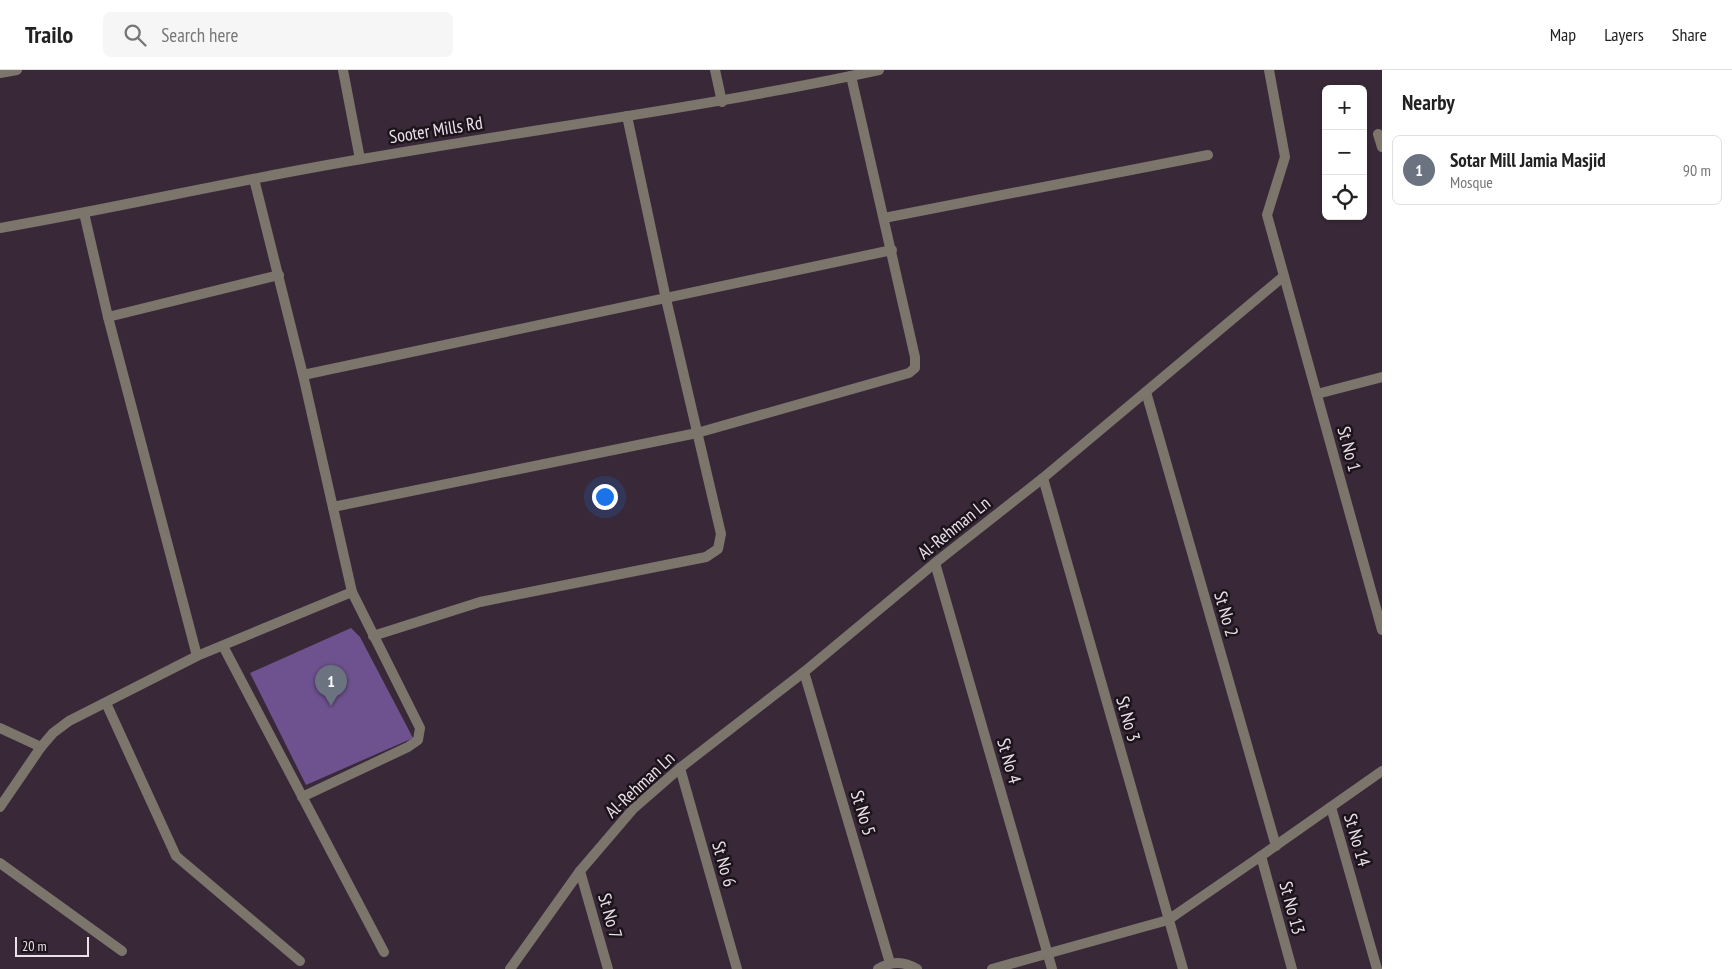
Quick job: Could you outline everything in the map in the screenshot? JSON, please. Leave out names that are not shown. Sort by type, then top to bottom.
[{"type":"street","points":[[0,73],[17,70]]},
{"type":"street","points":[[344,70],[360,159]]},
{"type":"street","points":[[715,70],[722,102]]},
{"type":"street","name":"Sooter Mills Rd","points":[[0,228],[360,159],[722,102],[879,70]]},
{"type":"street","points":[[1269,70],[1285,157],[1268,215],[1284,276]]},
{"type":"street","points":[[334,507],[697,433],[909,373],[915,368],[915,357],[852,76]]},
{"type":"street","points":[[373,636],[480,602],[706,557],[718,549],[720,534],[666,299],[627,116]]},
{"type":"street","points":[[1378,134],[1382,147]]},
{"type":"street","points":[[884,218],[1208,155]]},
{"type":"street","points":[[254,179],[303,375],[352,592],[420,728],[418,740],[408,747],[302,797]]},
{"type":"street","points":[[84,213],[108,317],[197,656]]},
{"type":"street","points":[[303,375],[892,250]]},
{"type":"street","points":[[108,317],[279,275]]},
{"type":"street","name":"Al-Rehman Ln","points":[[510,969],[580,871],[632,809],[680,768],[804,672],[935,563],[1043,478],[1284,276]]},
{"type":"street","name":"St No 1","points":[[1284,276],[1382,630]]},
{"type":"street","points":[[1317,394],[1382,377]]},
{"type":"street","name":"St No 2","points":[[1146,392],[1276,846]]},
{"type":"street","name":"St No 3","points":[[1043,478],[1183,969]]},
{"type":"street","name":"St No 4","points":[[935,563],[1052,969]]},
{"type":"street","points":[[0,807],[41,747],[69,721],[197,656],[352,592]]},
{"type":"street","points":[[223,646],[384,952]]},
{"type":"street","name":"St No 5","points":[[804,672],[890,963]]},
{"type":"street","points":[[106,703],[176,856],[300,961]]},
{"type":"street","points":[[0,728],[41,747]]},
{"type":"street","name":"St No 6","points":[[680,768],[737,969]]},
{"type":"street","points":[[992,969],[1168,920],[1382,771]]},
{"type":"street","name":"St No 14","points":[[1331,807],[1377,969]]},
{"type":"street","name":"St No 13","points":[[1261,856],[1292,969]]},
{"type":"street","points":[[0,863],[122,951]]},
{"type":"street","name":"St No 7","points":[[580,871],[608,969]]},
{"type":"street","points":[[878,969],[890,963],[905,964],[917,969]]},
{"type":"building","points":[[351,628],[360,637],[413,738],[306,785],[250,673]]},
{"type":"place","name":"Sotar Mill Jamia Masjid","points":[[331,706]]}]
